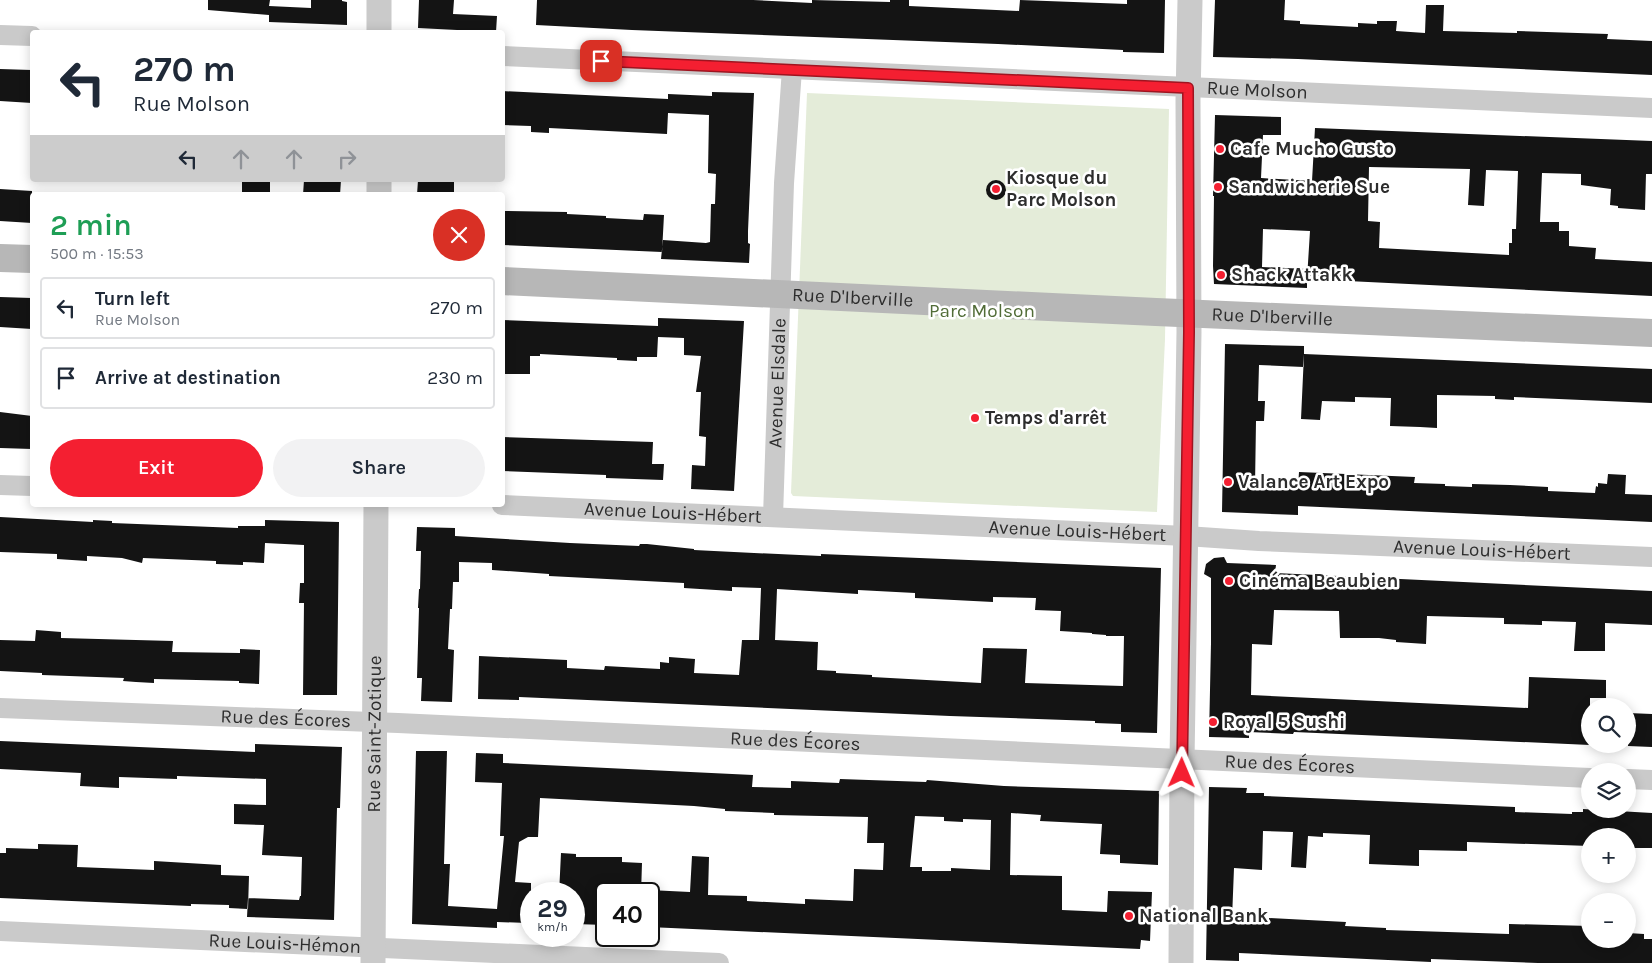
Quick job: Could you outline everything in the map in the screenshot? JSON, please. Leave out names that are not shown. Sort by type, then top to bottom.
[{"type":"main road","points":[[0,258],[30,259]]},
{"type":"main road","name":"Rue D'Iberville","points":[[505,281],[780,295],[1652,332]]},
{"type":"street","points":[[379,0],[379,30]]},
{"type":"street","points":[[1181,963],[1189,312],[1188,88],[1190,0]]},
{"type":"street","points":[[0,35],[30,36]]},
{"type":"street","name":"Rue Molson","points":[[505,56],[1652,108]]},
{"type":"street","name":"Avenue Elsdale","points":[[773,517],[784,183],[792,69]]},
{"type":"street","points":[[0,485],[30,486]]},
{"type":"street","name":"Avenue Louis-Hébert","points":[[505,505],[1652,557]]},
{"type":"street","name":"Rue Saint-Zotique","points":[[373,955],[376,507]]},
{"type":"street","name":"Rue des Écores","points":[[0,708],[375,722],[1581,778]]},
{"type":"street","points":[[1636,779],[1652,780]]},
{"type":"street","name":"Rue Louis-Hémon","points":[[0,931],[373,955],[719,963]]},
{"type":"green space","name":"Parc Molson","points":[[807,93],[1169,109],[1165,339],[1157,512],[793,496],[791,493]]},
{"type":"building","points":[[208,0],[270,0],[269,6],[311,8],[311,0],[342,0],[347,2],[347,25],[269,22],[269,15],[208,10]]},
{"type":"building","points":[[419,0],[454,0],[453,14],[497,16],[496,30],[418,28]]},
{"type":"building","points":[[537,0],[753,0],[812,3],[812,0],[890,2],[890,0],[909,0],[909,6],[1019,11],[1020,0],[1127,4],[1127,0],[1165,0],[1164,53],[998,44],[536,25]]},
{"type":"building","points":[[1215,0],[1285,0],[1284,20],[1300,21],[1300,24],[1358,27],[1358,23],[1377,24],[1377,21],[1397,21],[1396,31],[1425,33],[1426,5],[1444,5],[1443,31],[1608,34],[1607,39],[1652,41],[1652,75],[1213,57]]},
{"type":"building","points":[[0,69],[30,70],[30,103],[0,101]]},
{"type":"building","points":[[505,91],[668,99],[668,94],[712,96],[712,92],[754,93],[748,231],[748,243],[750,244],[749,263],[661,259],[663,240],[710,242],[711,204],[715,204],[716,174],[708,173],[709,115],[668,113],[667,134],[549,128],[549,133],[531,132],[531,126],[505,125]]},
{"type":"building","points":[[1215,115],[1281,117],[1281,135],[1263,135],[1261,178],[1312,181],[1315,128],[1652,141],[1652,174],[1646,174],[1645,210],[1618,208],[1618,206],[1610,205],[1611,189],[1581,185],[1581,174],[1542,173],[1540,222],[1559,222],[1559,231],[1569,231],[1569,246],[1596,248],[1595,259],[1652,262],[1652,296],[1307,279],[1307,288],[1214,284],[1213,196]],"holes":[[[1369,167],[1470,169],[1468,205],[1484,206],[1486,170],[1518,171],[1516,229],[1512,229],[1512,243],[1509,243],[1509,255],[1379,248],[1380,222],[1368,221]],[[1263,229],[1310,231],[1307,279],[1307,269],[1262,267]]]},
{"type":"building","name":"Kiosque du Parc Molson","points":[[992,180],[1000,180],[1006,186],[1006,194],[1000,200],[992,200],[986,194],[986,186]]},
{"type":"building","points":[[242,182],[270,182],[270,192],[242,192]]},
{"type":"building","points":[[304,182],[341,182],[340,192],[303,192]]},
{"type":"building","points":[[418,182],[454,182],[454,192],[417,192]]},
{"type":"building","points":[[0,189],[32,191],[30,192],[30,223],[0,221]]},
{"type":"building","points":[[505,211],[567,212],[567,214],[643,220],[644,214],[664,215],[662,252],[505,245]]},
{"type":"building","points":[[0,297],[30,298],[30,329],[0,327]]},
{"type":"building","points":[[658,318],[744,321],[734,491],[691,489],[692,465],[705,466],[706,437],[699,436],[701,392],[696,392],[701,356],[684,355],[684,338],[658,337],[657,357],[637,357],[637,361],[617,360],[617,358],[540,354],[540,356],[530,356],[530,374],[505,374],[505,320],[658,326]]},
{"type":"building","points":[[1225,344],[1304,346],[1304,367],[1259,365],[1258,401],[1265,401],[1264,421],[1256,421],[1255,486],[1298,487],[1299,472],[1415,477],[1414,483],[1445,484],[1445,486],[1472,487],[1472,484],[1510,485],[1548,487],[1548,491],[1595,493],[1598,483],[1607,484],[1608,474],[1626,475],[1625,494],[1652,495],[1652,522],[1298,506],[1298,515],[1222,512]]},
{"type":"building","points":[[1304,354],[1652,369],[1652,403],[1514,397],[1514,400],[1495,399],[1495,396],[1437,395],[1437,428],[1390,426],[1391,398],[1355,397],[1355,402],[1322,401],[1320,420],[1301,419]]},
{"type":"building","points":[[0,412],[30,416],[30,449],[0,448]]},
{"type":"building","points":[[505,437],[653,442],[652,464],[664,464],[663,480],[606,478],[606,475],[505,471]]},
{"type":"building","points":[[0,517],[238,528],[238,526],[265,526],[265,520],[339,522],[337,695],[303,695],[304,603],[299,603],[300,583],[304,583],[304,545],[265,543],[264,563],[243,562],[243,565],[216,564],[216,561],[143,558],[142,563],[122,558],[87,556],[87,561],[57,559],[57,554],[0,552]]},
{"type":"building","points":[[417,527],[455,528],[455,536],[639,546],[640,544],[647,544],[694,550],[1161,568],[1157,733],[1121,732],[1121,724],[1095,723],[1095,721],[519,697],[519,700],[478,699],[479,656],[567,660],[567,668],[604,670],[605,666],[660,669],[660,662],[669,663],[669,657],[695,659],[694,673],[739,675],[742,640],[759,640],[761,588],[732,587],[732,591],[684,588],[684,583],[549,576],[549,574],[492,570],[492,563],[459,562],[459,582],[453,582],[448,649],[454,650],[452,702],[421,701],[422,678],[417,678],[421,551],[416,551]],"holes":[[[777,589],[858,594],[858,590],[915,593],[915,598],[993,602],[993,597],[1036,598],[1035,610],[1061,611],[1060,631],[1124,636],[1123,686],[1025,683],[1027,649],[983,648],[981,683],[872,677],[872,675],[836,673],[836,671],[817,670],[818,642],[775,640]]]},
{"type":"building","points":[[1224,557],[1227,563],[1276,565],[1275,573],[1652,591],[1652,625],[1605,623],[1605,651],[1574,651],[1576,622],[1542,621],[1542,625],[1504,624],[1504,618],[1427,616],[1426,644],[1396,642],[1396,640],[1379,638],[1340,638],[1339,611],[1274,610],[1272,645],[1252,644],[1251,695],[1528,708],[1529,677],[1606,680],[1606,698],[1581,698],[1581,745],[1294,732],[1293,734],[1249,732],[1249,738],[1209,737],[1211,578],[1204,574],[1206,564],[1214,558]]},
{"type":"building","points":[[36,630],[61,632],[61,638],[173,641],[172,652],[240,653],[240,649],[260,650],[259,684],[239,683],[239,681],[154,679],[154,683],[123,681],[124,678],[42,675],[42,673],[0,671],[0,640],[35,641]]},
{"type":"building","points":[[1636,713],[1652,714],[1652,747],[1636,746]]},
{"type":"building","points":[[0,741],[255,752],[255,744],[342,747],[340,808],[337,808],[334,920],[247,917],[248,898],[299,900],[301,896],[302,857],[262,855],[264,825],[234,824],[234,804],[266,805],[266,779],[177,776],[177,779],[119,777],[119,788],[80,786],[81,773],[0,769]]},
{"type":"building","points":[[416,751],[447,751],[444,864],[450,864],[448,906],[497,909],[504,836],[500,836],[502,783],[475,782],[476,753],[503,754],[503,763],[753,775],[752,787],[791,788],[791,781],[839,783],[840,779],[926,782],[927,780],[1004,786],[1159,791],[1158,865],[1120,863],[1120,855],[1100,854],[1102,824],[1040,821],[1041,815],[1011,813],[1010,875],[1062,876],[1062,910],[1107,912],[1108,891],[1152,892],[1150,941],[1141,940],[1140,949],[660,927],[660,891],[690,892],[692,856],[709,857],[708,895],[747,896],[747,901],[805,904],[805,899],[853,901],[854,869],[883,870],[884,843],[867,843],[868,817],[774,815],[774,813],[725,811],[725,809],[694,806],[540,798],[538,837],[528,837],[519,842],[515,882],[520,882],[520,923],[497,922],[497,928],[412,924]],"holes":[[[915,816],[944,817],[944,821],[963,822],[963,819],[991,820],[990,870],[951,868],[951,871],[922,871],[922,867],[910,867]]]},
{"type":"building","points":[[1209,787],[1247,788],[1246,793],[1264,793],[1264,796],[1515,807],[1515,812],[1572,814],[1572,812],[1581,812],[1581,818],[1636,818],[1636,812],[1652,813],[1652,848],[1636,848],[1636,828],[1581,828],[1581,846],[1467,842],[1467,851],[1419,850],[1419,866],[1369,864],[1370,835],[1323,833],[1323,837],[1308,836],[1306,868],[1291,867],[1293,832],[1263,831],[1262,870],[1234,868],[1232,919],[1269,921],[1269,918],[1346,922],[1345,926],[1386,928],[1386,930],[1509,934],[1509,924],[1581,926],[1581,948],[1636,948],[1636,934],[1644,934],[1644,939],[1652,939],[1652,963],[1538,963],[1431,959],[1431,962],[1239,953],[1239,961],[1206,960]]},
{"type":"building","points":[[38,844],[78,845],[77,867],[154,870],[154,861],[221,865],[221,875],[249,876],[248,909],[229,908],[229,905],[191,904],[191,906],[0,898],[0,853],[6,853],[6,848],[38,849]]},
{"type":"building","points":[[561,853],[576,854],[576,857],[622,857],[622,862],[642,863],[641,882],[595,882],[595,925],[585,924],[585,882],[560,882]]},
{"type":"place","name":"Cafe Mucho Gusto","points":[[1220,149]]},
{"type":"place","name":"Sandwicherie Sue","points":[[1218,187]]},
{"type":"place","name":"Kiosque du Parc Molson","points":[[996,189]]},
{"type":"place","name":"Shack Attakk","points":[[1221,275]]},
{"type":"place","name":"Temps d'arrêt","points":[[975,418]]},
{"type":"place","name":"Valance Art Expo","points":[[1228,482]]},
{"type":"place","name":"Cinéma Beaubien","points":[[1229,581]]},
{"type":"place","name":"Royal 5 Sushi","points":[[1213,722]]},
{"type":"place","name":"National Bank","points":[[1129,916]]},
{"type":"route","points":[[601,61],[1188,88],[1189,332],[1186,424],[1182,773]]}]
